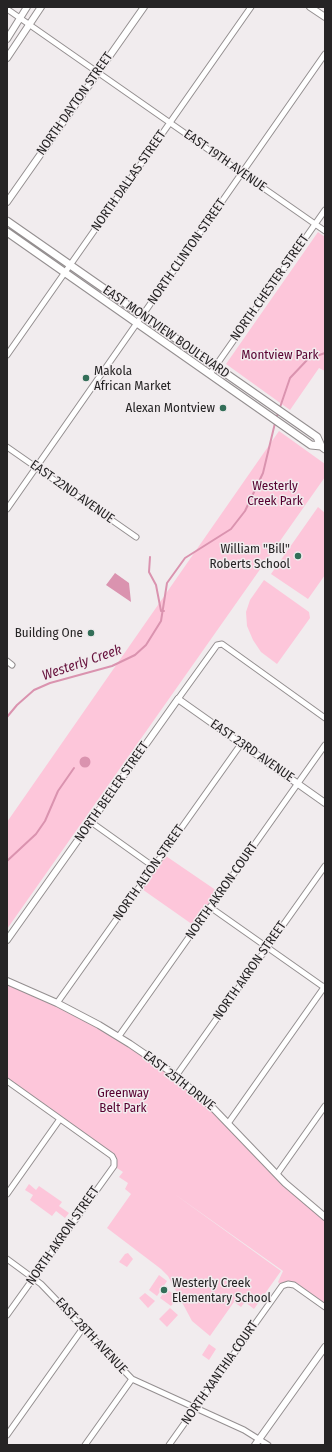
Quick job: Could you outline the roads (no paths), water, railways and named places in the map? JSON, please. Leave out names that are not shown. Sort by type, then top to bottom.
[{"type":"main road","name":"EAST MONTVIEW BOULEVARD","points":[[7,221],[317,437],[323,447]]},
{"type":"main road","name":"EAST MONTVIEW BOULEVARD","points":[[7,232],[311,445],[323,447]]},
{"type":"street","points":[[7,39],[27,7]]},
{"type":"street","points":[[7,58],[41,7]]},
{"type":"street","name":"NORTH DAYTON STREET","points":[[7,202],[144,7]]},
{"type":"street","name":"NORTH DALLAS STREET","points":[[7,355],[251,7]]},
{"type":"street","points":[[310,7],[325,17]]},
{"type":"street","name":"EAST 19TH AVENUE","points":[[7,9],[325,231]]},
{"type":"street","name":"NORTH CLINTON STREET","points":[[7,509],[325,54]]},
{"type":"street","name":"NORTH CHESTER STREET","points":[[210,374],[325,210]]},
{"type":"street","name":"EAST 22ND AVENUE","points":[[7,446],[136,537]]},
{"type":"street","name":"NORTH BEELER STREET","points":[[7,940],[217,645],[225,646],[325,718]]},
{"type":"street","points":[[7,662],[12,665]]},
{"type":"street","name":"EAST 23RD AVENUE","points":[[178,699],[325,803]]},
{"type":"street","name":"NORTH ALTON STREET","points":[[57,1003],[241,744]]},
{"type":"street","name":"NORTH AKRON COURT","points":[[119,1036],[325,745]]},
{"type":"street","points":[[91,822],[154,867]]},
{"type":"street","name":"NORTH AKRON STREET","points":[[176,1076],[325,866]]},
{"type":"street","points":[[210,907],[325,987],[229,1122]]},
{"type":"street","name":"EAST 25TH DRIVE","points":[[7,981],[57,1003],[119,1036],[176,1076],[229,1122],[277,1174],[325,1217]]},
{"type":"street","points":[[7,1081],[60,1119],[7,1194]]},
{"type":"street","points":[[277,1174],[325,1106]]},
{"type":"street","name":"NORTH AKRON STREET","points":[[7,1315],[114,1166],[112,1156],[60,1119]]},
{"type":"street","name":"EAST 28TH AVENUE","points":[[7,1259],[46,1288],[132,1379],[244,1430],[268,1445]]},
{"type":"street","name":"NORTH XANTHIA COURT","points":[[169,1445],[282,1286],[288,1284],[294,1285],[325,1307]]},
{"type":"street","points":[[7,1435],[83,1328]]},
{"type":"street","points":[[255,1445],[325,1347]]},
{"type":"street","points":[[85,1445],[132,1379]]},
{"type":"waterway","name":"Westerly Creek","points":[[276,419],[290,378],[308,359],[325,353]]},
{"type":"waterway","name":"Westerly Creek","points":[[7,717],[17,705],[34,690],[50,683],[112,666],[135,655],[146,645],[161,621],[167,583],[185,558],[231,529],[245,511],[263,473],[275,423]]},
{"type":"waterway","points":[[150,557],[149,572],[156,585],[161,611],[164,611]]},
{"type":"waterway","points":[[7,861],[36,834],[45,821],[58,791],[74,768]]},
{"type":"place","name":"Makola African Market","points":[[86,378]]},
{"type":"place","name":"Alexan Montview","points":[[223,408]]},
{"type":"place","name":"William \"Bill\" Roberts School","points":[[298,556]]},
{"type":"place","name":"Building One","points":[[91,633]]},
{"type":"place","name":"Westerly Creek Elementary School","points":[[164,1290]]},
{"type":"park label","name":"Montview Park","points":[[280,355]]},
{"type":"park label","name":"Westerly Creek Park","points":[[275,494]]},
{"type":"park label","name":"Greenway Belt Park","points":[[123,1100]]}]
